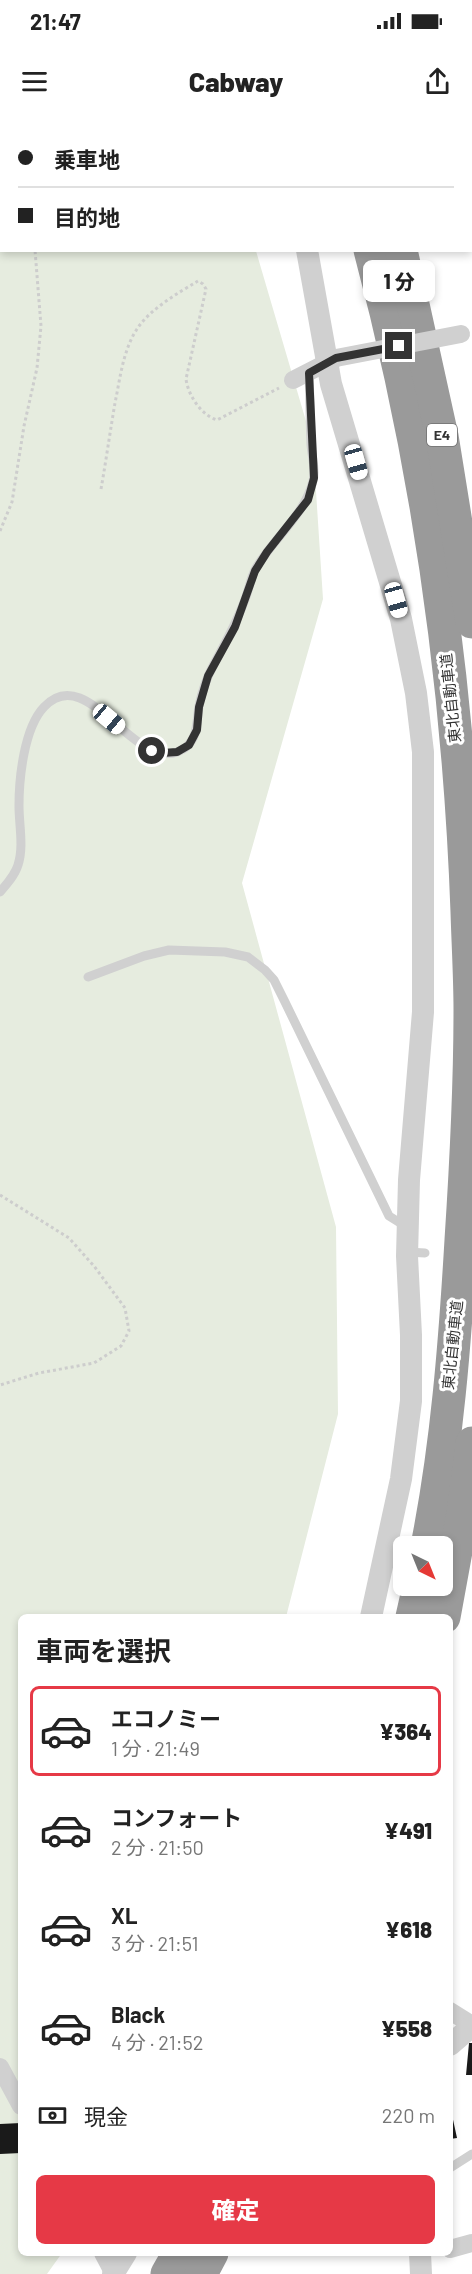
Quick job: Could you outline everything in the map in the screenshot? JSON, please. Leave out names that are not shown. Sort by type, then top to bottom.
[{"type":"highway","name":"東北自動車道","points":[[370,252],[416,449],[455,721],[465,848],[470,1008],[467,1153],[458,1292],[448,1396],[435,1505],[429,1536]]},
{"type":"highway","name":"E4","points":[[401,252],[442,436],[472,622]]},
{"type":"highway","points":[[445,1614],[461,1523],[472,1443]]},
{"type":"highway","points":[[413,1614],[417,1596]]},
{"type":"highway","points":[[167,2274],[177,2256]]},
{"type":"highway","points":[[201,2274],[210,2256]]},
{"type":"street","points":[[308,252],[312,269],[316,368],[401,619],[416,693],[423,752],[423,1012],[409,1180],[408,1228],[417,1252],[411,1335],[411,1401],[401,1479],[372,1614]]},
{"type":"street","points":[[316,368],[467,332]]},
{"type":"street","points":[[453,2013],[472,2026],[453,2042]]},
{"type":"street","points":[[0,2067],[18,2100]]},
{"type":"street","points":[[453,2248],[472,2242]]},
{"type":"street","points":[[105,2256],[114,2274]]},
{"type":"street","points":[[114,2274],[124,2256]]},
{"type":"lane","points":[[0,892],[8,884],[18,866],[20,781],[29,735],[37,715],[46,705],[59,697],[85,699],[139,744],[152,751],[177,752],[189,745],[197,730],[199,707],[208,676],[235,627],[255,571],[308,500],[314,478],[316,368]]},
{"type":"lane","points":[[88,977],[144,956],[169,950],[225,952],[248,957],[265,970],[274,980],[389,1216],[408,1228]]},
{"type":"lane","points":[[453,2166],[472,2154]]},
{"type":"path","points":[[0,531],[12,502],[24,426],[38,368],[41,326],[35,252]]},
{"type":"path","points":[[101,489],[121,372],[130,341],[137,328],[149,315],[198,281],[206,289],[186,379],[188,392],[208,418],[217,420],[316,368]]},
{"type":"path","points":[[0,1195],[69,1239],[94,1266],[124,1308],[129,1331],[121,1346],[94,1363],[39,1373],[0,1385]]},
{"type":"shaded area","points":[[0,252],[256,252],[313,445],[323,599],[242,883],[336,1227],[338,1414],[287,1614],[18,1614],[18,2256],[60,2256],[47,2274],[0,2274]]},
{"type":"building","points":[[469,2043],[472,2043],[472,2075],[466,2075]]},
{"type":"building","points":[[453,2120],[457,2138],[453,2139]]},
{"type":"building","points":[[18,2123],[18,2153],[0,2154],[0,2124]]},
{"type":"route","points":[[152,751],[177,752],[189,745],[197,730],[199,707],[208,676],[235,627],[255,571],[308,500],[314,478],[309,373],[336,358],[399,346]]}]
